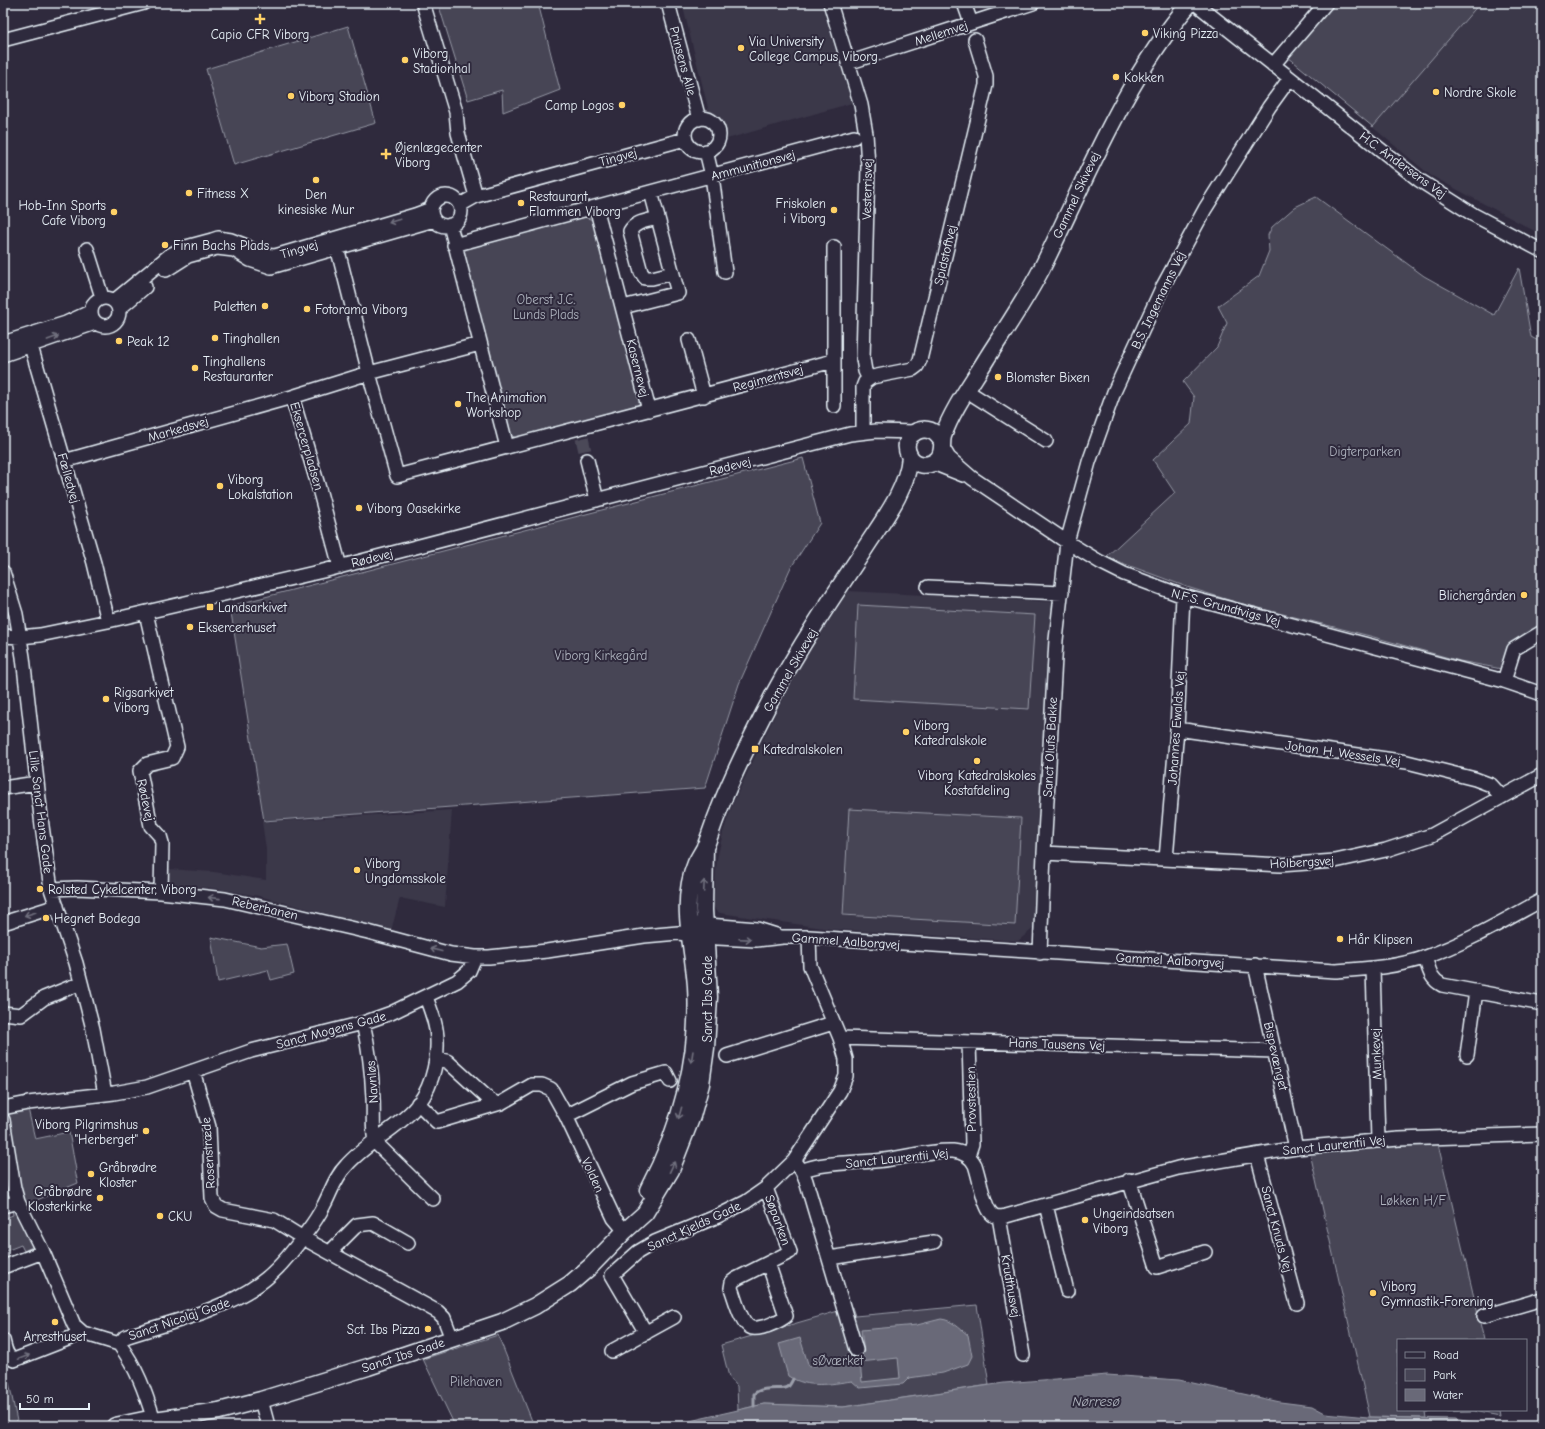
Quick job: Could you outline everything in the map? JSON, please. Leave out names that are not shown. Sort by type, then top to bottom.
[{"type":"main road","name":"Gammel Skivevej","points":[[942,445],[962,397],[1041,269],[1110,124],[1128,91],[1150,56],[1190,3]]},
{"type":"main road","name":"Gammel Skivevej","points":[[922,431],[938,423],[962,397]]},
{"type":"main road","points":[[922,431],[937,434],[942,445],[940,457],[930,464],[918,464],[908,452],[908,440],[922,431]]},
{"type":"main road","name":"Gammel Skivevej","points":[[894,503],[908,469],[908,452]]},
{"type":"main road","name":"Gammel Skivevej","points":[[689,929],[687,911],[690,887],[696,864],[739,764],[776,691],[805,641],[894,503],[930,464]]},
{"type":"main road","name":"Gammel Skivevej","points":[[705,846],[706,866],[704,886],[706,931]]},
{"type":"main road","name":"Sanct Ibs Gade","points":[[625,1231],[649,1188],[671,1142],[680,1114],[688,1080],[694,1047],[696,1016],[696,984],[689,929]]},
{"type":"main road","name":"Sanct Ibs Gade","points":[[115,1426],[139,1420],[150,1423],[219,1411],[261,1400],[502,1322],[535,1306],[570,1284],[591,1266],[645,1213],[671,1170],[692,1116],[700,1084],[708,1029],[709,997],[706,931]]},
{"type":"street","points":[[3,40],[122,6],[144,3]]},
{"type":"street","points":[[423,3],[456,112],[458,134],[476,196]]},
{"type":"street","name":"Prinsens Alle","points":[[668,3],[698,119]]},
{"type":"street","name":"Vesterrisvej","points":[[830,3],[861,105],[866,134],[868,166],[864,359],[869,379]]},
{"type":"street","points":[[964,3],[971,23]]},
{"type":"street","name":"Mellemvej","points":[[848,63],[1033,3]]},
{"type":"street","name":"H.C. Andersens Vej","points":[[1195,3],[1419,180],[1474,215],[1542,251]]},
{"type":"street","points":[[1273,65],[1326,3]]},
{"type":"street","name":"Spidstoftvej","points":[[869,379],[910,371],[917,366],[920,360],[986,85],[986,76],[975,40]]},
{"type":"street","name":"B.S. Ingemanns Vej","points":[[1067,542],[1089,462],[1114,392],[1156,299],[1205,209],[1269,107],[1290,78]]},
{"type":"street","points":[[698,119],[709,120],[718,131],[717,141],[711,149],[701,152],[691,148],[685,139],[688,126],[694,120],[698,119]]},
{"type":"street","name":"Ammunitionsvej","points":[[454,245],[854,137]]},
{"type":"street","name":"Tingvej","points":[[460,205],[476,196],[685,139]]},
{"type":"street","points":[[706,151],[712,176],[725,272]]},
{"type":"street","points":[[623,308],[678,293],[651,192]]},
{"type":"street","points":[[445,195],[454,198],[460,205],[461,215],[450,226],[441,225],[432,214],[432,205],[437,198],[445,195]]},
{"type":"street","name":"Kasernevej","points":[[369,373],[398,476],[507,447],[580,434],[649,410],[596,207]]},
{"type":"street","name":"Tingvej","points":[[111,302],[188,256],[209,249],[223,248],[234,250],[250,260],[271,267],[415,215],[432,214]]},
{"type":"street","points":[[658,218],[637,224],[633,226],[630,231],[639,265],[645,278],[652,278],[672,273]]},
{"type":"street","points":[[450,226],[507,447]]},
{"type":"street","points":[[336,243],[369,373],[480,344]]},
{"type":"street","points":[[834,247],[834,406]]},
{"type":"street","points":[[87,249],[111,302],[118,318],[112,324],[102,326],[93,317],[93,302],[111,302]]},
{"type":"street","points":[[3,355],[66,323],[93,317]]},
{"type":"street","points":[[689,340],[704,396]]},
{"type":"street","points":[[3,343],[29,341]]},
{"type":"street","name":"Fælledvej","points":[[29,341],[94,563],[108,621]]},
{"type":"street","name":"Regimentsvej","points":[[649,410],[833,361]]},
{"type":"street","name":"Eksercerpladsen","points":[[340,567],[292,397],[369,373]]},
{"type":"street","points":[[863,432],[863,387],[865,382],[869,379]]},
{"type":"street","name":"Markedsvej","points":[[64,461],[292,397]]},
{"type":"street","points":[[962,397],[1046,441]]},
{"type":"street","name":"Rødevej","points":[[3,636],[20,637],[40,635],[146,613],[340,567],[850,434],[888,430],[922,431]]},
{"type":"street","name":"Rødevej","points":[[863,432],[898,441],[908,452]]},
{"type":"street","name":"N.F.S. Grundtvigs Vej","points":[[942,445],[949,458],[972,478],[1067,542],[1100,562],[1124,574],[1183,596],[1504,681],[1542,694]]},
{"type":"street","points":[[587,460],[598,500]]},
{"type":"street","name":"N.F.S. Grundtvigs Vej","points":[[930,464],[972,478]]},
{"type":"street","name":"Sanct Olufs Bakke","points":[[1040,953],[1056,640],[1067,542]]},
{"type":"street","name":"Lille Sanct Hans Gade","points":[[3,572],[16,614],[20,637],[30,714],[36,783],[51,889],[76,963],[93,1029],[105,1094]]},
{"type":"street","points":[[928,587],[1062,593]]},
{"type":"street","name":"Johannes Ewalds Vej","points":[[1166,859],[1177,729],[1183,596]]},
{"type":"street","name":"Rødevej","points":[[146,613],[177,747],[172,758],[147,764],[140,771],[151,826],[160,836],[162,843],[162,892]]},
{"type":"street","points":[[1504,681],[1514,649],[1542,632]]},
{"type":"street","name":"Johan H. Wessels Vej","points":[[1177,729],[1407,762],[1475,779],[1491,785],[1502,797]]},
{"type":"street","name":"Holbergsvej","points":[[1044,852],[1280,865],[1334,862],[1386,850],[1432,835],[1542,775]]},
{"type":"street","points":[[3,788],[36,783]]},
{"type":"street","name":"Reberbanen","points":[[51,889],[77,888],[162,892],[226,899],[368,932],[451,954],[474,956]]},
{"type":"street","name":"Gammel Aalborgvej","points":[[689,929],[706,931],[757,929],[783,937],[809,937],[1335,971],[1373,968],[1425,957],[1497,924],[1542,900]]},
{"type":"street","points":[[3,923],[57,906]]},
{"type":"street","points":[[474,956],[489,957],[547,951],[644,936],[677,925],[689,929]]},
{"type":"street","name":"Sanct Kjelds Gade","points":[[646,1333],[612,1275],[638,1252],[655,1242],[718,1216],[746,1202],[766,1188],[794,1161],[840,1091],[846,1076],[846,1059],[840,1038],[810,966],[809,937]]},
{"type":"street","name":"Sanct Mogens Gade","points":[[3,1108],[28,1103],[67,1100],[147,1087],[250,1051],[363,1023],[391,1013],[426,997],[463,977],[469,971],[474,956]]},
{"type":"street","points":[[1425,957],[1430,976],[1442,985],[1542,1004]]},
{"type":"street","name":"Bispevænget","points":[[1255,965],[1296,1148]]},
{"type":"street","name":"Munkevej","points":[[1373,968],[1378,1140]]},
{"type":"street","points":[[3,1013],[21,1015],[44,998],[81,983]]},
{"type":"street","points":[[1468,1055],[1476,991]]},
{"type":"street","name":"Sanct Nicolaj Gade","points":[[83,1333],[118,1344],[125,1337],[214,1309],[260,1284],[274,1271],[303,1238],[324,1205],[334,1183],[344,1168],[357,1154],[375,1142],[414,1110],[418,1103],[431,1079],[436,1059],[437,1040],[433,1016],[426,997]]},
{"type":"street","name":"Navnløs","points":[[363,1023],[370,1053],[373,1098],[373,1133],[375,1142]]},
{"type":"street","points":[[727,1056],[833,1023]]},
{"type":"street","name":"Hans Tausens Vej","points":[[840,1038],[1275,1051]]},
{"type":"street","name":"Provstestien","points":[[968,1156],[972,1144],[969,1042]]},
{"type":"street","points":[[436,1059],[447,1061],[490,1100],[497,1104]]},
{"type":"street","name":"Rosenstræde","points":[[193,1071],[209,1127],[212,1198],[216,1206],[223,1210],[274,1220],[303,1238],[438,1312],[444,1318],[452,1339]]},
{"type":"street","points":[[566,1116],[632,1083],[666,1073],[670,1081]]},
{"type":"street","name":"Volden","points":[[418,1103],[437,1122],[501,1103],[532,1086],[542,1085],[551,1089],[566,1116],[614,1218],[625,1231]]},
{"type":"street","points":[[3,1120],[14,1188],[18,1202],[43,1252],[74,1325],[83,1333],[14,1360],[7,1354],[3,1340]]},
{"type":"street","name":"Sanct Laurentii Vej","points":[[802,1171],[815,1166],[882,1160],[931,1152],[953,1151],[968,1156],[976,1165],[990,1213],[999,1217],[1046,1205],[1129,1180],[1178,1168],[1296,1148],[1378,1140],[1542,1134]]},
{"type":"street","points":[[375,1142],[433,1200]]},
{"type":"street","name":"Sanct Knuds Vej","points":[[1257,1155],[1297,1303]]},
{"type":"street","points":[[794,1161],[802,1171],[856,1350]]},
{"type":"street","points":[[1129,1180],[1157,1267],[1205,1252]]},
{"type":"street","name":"Søparken","points":[[766,1188],[790,1252],[768,1263],[732,1282],[731,1288],[742,1320],[747,1326],[752,1328],[758,1328],[781,1321],[786,1316],[768,1263]]},
{"type":"street","points":[[3,1206],[18,1202]]},
{"type":"street","points":[[1046,1205],[1067,1291]]},
{"type":"street","name":"Krudthusvej","points":[[999,1217],[1023,1355]]},
{"type":"street","points":[[330,1252],[357,1225],[373,1223],[408,1243]]},
{"type":"street","points":[[829,1258],[934,1242]]},
{"type":"street","points":[[3,1267],[43,1252]]},
{"type":"street","points":[[1484,1316],[1542,1299]]},
{"type":"street","points":[[612,1351],[674,1317]]},
{"type":"street","points":[[118,1344],[126,1354],[142,1384],[150,1423]]},
{"type":"street","points":[[261,1400],[268,1426]]},
{"type":"shaded area","points":[[682,3],[821,3],[852,103],[727,139],[722,121],[709,112]]},
{"type":"shaded area","name":"Nordre Skole","points":[[1335,3],[1542,3],[1542,235],[1430,175],[1288,57]]},
{"type":"shaded area","name":"Viborg Katedralskole","points":[[848,591],[1054,602],[1035,927],[1018,941],[830,929],[720,913],[716,911],[713,905],[717,859],[723,832],[733,803],[792,679]]},
{"type":"shaded area","name":"Viborg Ungdomsskole","points":[[452,810],[445,907],[400,898],[391,931],[259,896],[211,888],[169,885],[168,869],[214,872],[266,880],[266,849],[262,822]]},
{"type":"green space","points":[[438,3],[538,3],[560,90],[503,112],[502,90],[468,100]]},
{"type":"green space","points":[[1335,3],[1480,3],[1373,127],[1288,57]]},
{"type":"green space","name":"Viborg Stadion","points":[[348,26],[376,123],[234,165],[206,69]]},
{"type":"green space","name":"Digterparken","points":[[1316,197],[1424,276],[1494,315],[1519,268],[1531,337],[1542,343],[1542,636],[1519,650],[1512,671],[1460,661],[1370,636],[1235,602],[1187,587],[1106,557],[1175,493],[1153,460],[1191,424],[1194,397],[1183,382],[1217,347],[1227,323],[1218,306],[1259,276],[1269,251],[1268,235],[1272,227],[1295,207]]},
{"type":"green space","name":"Oberst J.C. Lunds Plads","points":[[584,217],[593,220],[640,397],[640,402],[637,406],[518,439],[509,434],[463,254],[469,246]]},
{"type":"green space","name":"Viborg Kirkegård","points":[[803,458],[820,523],[790,569],[739,684],[705,788],[264,821],[230,606]]},
{"type":"green space","points":[[858,605],[1035,615],[1029,709],[853,699]]},
{"type":"green space","points":[[849,809],[1021,818],[1015,925],[843,915]]},
{"type":"green space","points":[[211,937],[261,947],[287,944],[294,974],[271,980],[268,970],[218,982]]},
{"type":"green space","points":[[29,1107],[35,1139],[69,1132],[78,1183],[25,1205],[22,1198],[7,1116],[9,1113]]},
{"type":"green space","name":"Løkken H/F","points":[[1438,1144],[1484,1339],[1397,1339],[1397,1411],[1474,1411],[1425,1412],[1426,1418],[1370,1417],[1310,1153],[1362,1148]]},
{"type":"green space","points":[[12,1210],[14,1210],[32,1244],[32,1247],[24,1251],[21,1245],[3,1252],[3,1219],[13,1215]]},
{"type":"green space","name":"sØværket","points":[[977,1305],[989,1385],[843,1407],[764,1404],[738,1410],[737,1386],[729,1377],[721,1345],[852,1307],[855,1316]]},
{"type":"green space","name":"Pilehaven","points":[[498,1335],[534,1426],[455,1426],[423,1359]]},
{"type":"green space","points":[[3,1358],[5,1363],[18,1426],[3,1426]]},
{"type":"green space","points":[[1474,1411],[1499,1411],[1500,1416]]},
{"type":"water","points":[[941,1319],[949,1321],[958,1327],[968,1335],[972,1356],[968,1364],[943,1373],[909,1378],[903,1384],[860,1388],[852,1381],[811,1384],[804,1383],[788,1376],[779,1344],[800,1338],[809,1367],[864,1352],[861,1330],[917,1325]],"holes":[[[898,1358],[900,1378],[862,1382],[860,1362]]]},
{"type":"water","name":"Nørresø","points":[[1107,1375],[1179,1380],[1280,1402],[1312,1406],[1325,1413],[1368,1417],[1454,1419],[1484,1424],[1516,1426],[668,1426],[764,1404],[843,1407],[1004,1383]]},
{"type":"waterway","points":[[754,1406],[754,1394],[758,1391],[788,1387],[793,1379]]},
{"type":"tunnel","points":[[582,438],[587,460]]},
{"type":"place","name":"Capio CFR Viborg","points":[[260,19]]},
{"type":"place","name":"Viking Pizza","points":[[1145,33]]},
{"type":"place","name":"Via University College Campus Viborg","points":[[741,48]]},
{"type":"place","name":"Viborg Stadionhal","points":[[405,60]]},
{"type":"place","name":"Kokken","points":[[1116,77]]},
{"type":"place","name":"Nordre Skole","points":[[1436,92]]},
{"type":"place","name":"Viborg Stadion","points":[[291,96]]},
{"type":"place","name":"Camp Logos","points":[[622,105]]},
{"type":"place","name":"Øjenlægecenter Viborg","points":[[386,154]]},
{"type":"place","name":"Den kinesiske Mur","points":[[316,180]]},
{"type":"place","name":"Fitness X","points":[[189,193]]},
{"type":"place","name":"Restaurant Flammen Viborg","points":[[521,203]]},
{"type":"place","name":"Friskolen i Viborg","points":[[834,210]]},
{"type":"place","name":"Hob-Inn Sports Cafe Viborg","points":[[114,212]]},
{"type":"place","name":"Finn Bachs Plads","points":[[165,245]]},
{"type":"place","name":"Paletten","points":[[265,306]]},
{"type":"place","name":"Fotorama Viborg","points":[[307,309]]},
{"type":"place","name":"Tinghallen","points":[[215,338]]},
{"type":"place","name":"Peak 12","points":[[119,341]]},
{"type":"place","name":"Tinghallens Restauranter","points":[[195,368]]},
{"type":"place","name":"Blomster Bixen","points":[[998,377]]},
{"type":"place","name":"The Animation Workshop","points":[[458,404]]},
{"type":"place","name":"Viborg Lokalstation","points":[[220,486]]},
{"type":"place","name":"Viborg Oasekirke","points":[[359,508]]},
{"type":"place","name":"Blichergården","points":[[1524,595]]},
{"type":"place","name":"Landsarkivet","points":[[210,607]]},
{"type":"place","name":"Eksercerhuset","points":[[190,627]]},
{"type":"place","name":"Rigsarkivet Viborg","points":[[106,699]]},
{"type":"place","name":"Viborg Katedralskole","points":[[906,732]]},
{"type":"place","name":"Katedralskolen","points":[[755,749]]},
{"type":"place","name":"Viborg Katedralskoles Kostafdeling","points":[[977,761]]},
{"type":"place","name":"Viborg Ungdomsskole","points":[[357,870]]},
{"type":"place","name":"Rolsted Cykelcenter, Viborg","points":[[40,889]]},
{"type":"place","name":"Hegnet Bodega","points":[[46,918]]},
{"type":"place","name":"Hår Klipsen","points":[[1340,939]]},
{"type":"place","name":"Viborg Pilgrimshus \"Herberget\"","points":[[146,1131]]},
{"type":"place","name":"Gråbrødre Kloster","points":[[91,1174]]},
{"type":"place","name":"Gråbrødre Klosterkirke","points":[[100,1198]]},
{"type":"place","name":"CKU","points":[[160,1216]]},
{"type":"place","name":"Ungeindsatsen Viborg","points":[[1085,1220]]},
{"type":"place","name":"Viborg Gymnastik-Forening","points":[[1373,1293]]},
{"type":"place","name":"Arresthuset","points":[[55,1322]]},
{"type":"place","name":"Sct. Ibs Pizza","points":[[428,1329]]}]
